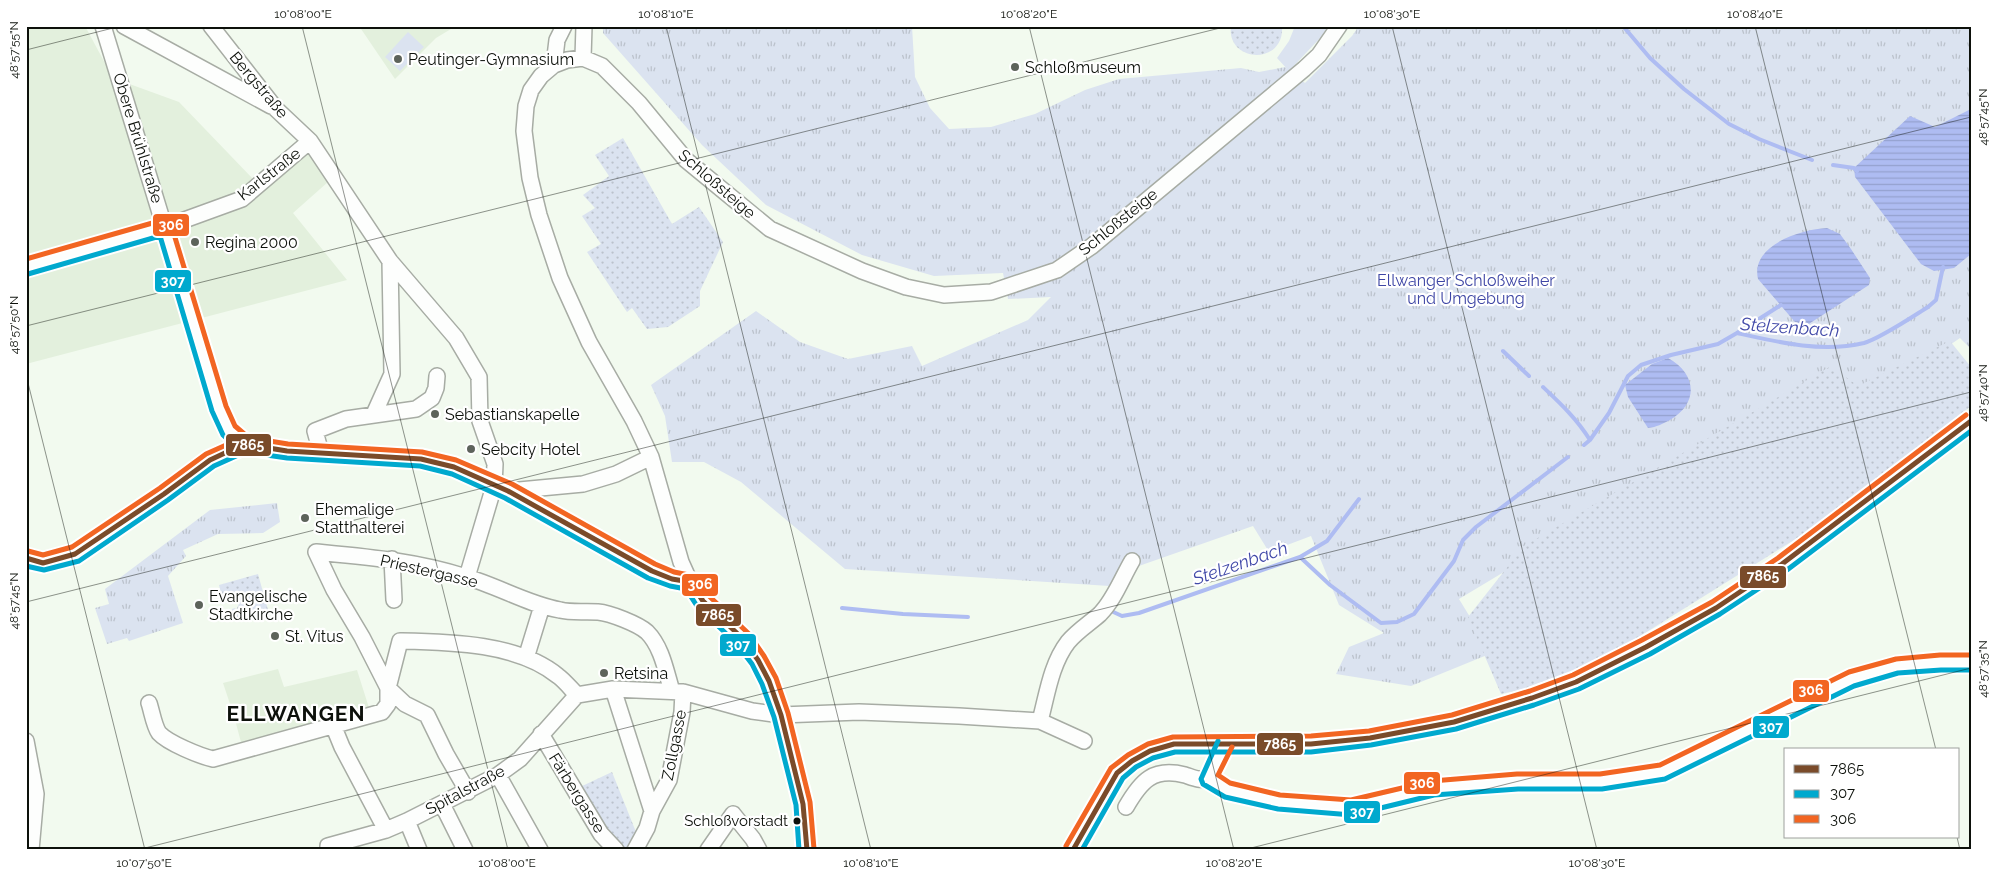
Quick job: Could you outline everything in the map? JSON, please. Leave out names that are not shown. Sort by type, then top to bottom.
[{"type":"street","name":"Obere Brühlstraße","points":[[103,26],[219,409],[228,431],[244,444]]},
{"type":"street","points":[[124,26],[276,109]]},
{"type":"street","name":"Bergstraße","points":[[211,26],[276,109],[310,141],[390,261],[456,338],[479,377],[480,421],[495,464],[501,489],[467,577]]},
{"type":"street","points":[[554,65],[557,40],[564,26]]},
{"type":"street","points":[[584,26],[583,58],[554,65],[541,76],[531,90],[526,106],[524,131],[530,178],[539,215],[560,278],[589,342],[634,421],[651,457],[681,562],[690,582],[703,601],[742,638],[758,660],[769,681],[781,715],[804,804],[807,850]]},
{"type":"street","name":"Schloßsteige","points":[[583,58],[602,66],[639,103],[686,160],[770,229],[862,271],[898,284],[944,295],[991,292],[1057,270],[1092,246],[1304,69],[1319,55],[1339,26]]},
{"type":"street","name":"Karlstraße","points":[[26,267],[165,227],[242,199],[310,141]]},
{"type":"street","points":[[374,414],[392,374],[390,261]]},
{"type":"street","points":[[321,453],[315,431],[346,419],[416,409],[432,398],[436,388],[437,376]]},
{"type":"street","points":[[1103,795],[1117,773],[1132,761],[1150,751],[1174,744],[1311,744],[1370,738],[1454,722],[1576,682],[1646,647],[1732,597],[1782,564],[1971,421]]},
{"type":"street","points":[[26,558],[43,563],[75,554],[164,494],[210,460],[244,444],[287,451],[420,459],[454,467],[501,489],[652,572],[672,579],[690,582]]},
{"type":"street","points":[[501,489],[583,484],[616,474],[651,457]]},
{"type":"street","name":"Priestergasse","points":[[468,792],[446,754],[427,715],[405,704],[388,688],[334,590],[316,552],[392,559],[467,577],[542,606],[561,611],[601,612],[624,620],[646,632],[660,651],[678,692]]},
{"type":"street","points":[[392,559],[394,600]]},
{"type":"street","points":[[1040,721],[1059,656],[1068,642],[1105,607],[1132,561]]},
{"type":"street","points":[[526,658],[542,606]]},
{"type":"street","points":[[148,703],[159,733],[170,741],[213,759],[333,724],[382,712],[388,704],[388,688],[400,641],[457,642],[484,646],[526,658],[558,675],[577,695],[612,689],[678,692],[752,711],[781,715],[859,712],[1040,721],[1084,742]]},
{"type":"street","points":[[1208,778],[1227,790],[1279,802],[1352,808],[1433,788],[1518,781],[1601,782],[1662,772],[1851,679],[1897,666],[1941,662],[1971,663]]},
{"type":"street","points":[[612,689],[652,811]]},
{"type":"street","name":"Zollgasse","points":[[635,850],[647,828],[652,811],[670,780],[682,712],[678,692]]},
{"type":"street","name":"Spitalstraße","points":[[328,848],[386,830],[407,821],[468,792],[498,775],[520,759],[577,695]]},
{"type":"street","points":[[333,724],[342,747],[386,830]]},
{"type":"street","name":"Färbergasse","points":[[542,734],[602,834],[616,850]]},
{"type":"street","points":[[26,741],[36,794],[31,850]]},
{"type":"street","points":[[1126,807],[1142,782],[1160,773],[1183,775],[1201,780],[1208,778],[1225,744]]},
{"type":"street","points":[[498,775],[540,850]]},
{"type":"street","points":[[442,804],[465,850]]},
{"type":"street","points":[[708,850],[733,814],[754,839],[760,850]]},
{"type":"street","points":[[407,821],[419,850]]},
{"type":"shaded area","points":[[26,26],[85,26],[113,78],[179,102],[254,180],[310,137],[337,174],[293,213],[347,280],[26,364]]},
{"type":"shaded area","name":"Peutinger-Gymnasium","points":[[359,26],[456,26],[436,38],[395,79]]},
{"type":"shaded area","points":[[278,669],[284,687],[357,670],[370,711],[242,746],[223,683]]},
{"type":"green space","name":"Ellwanger Schloßweiher und Umgebung","points":[[603,26],[912,26],[915,77],[930,108],[949,129],[991,127],[1035,114],[1085,90],[1119,79],[1241,68],[1259,72],[1285,67],[1305,83],[1352,36],[1359,26],[1971,26],[1971,349],[1960,338],[1850,413],[1665,475],[1459,599],[1492,653],[1411,686],[1336,674],[1349,647],[1384,633],[1339,605],[1311,536],[1269,552],[1253,526],[1136,567],[1125,587],[845,569],[741,482],[704,462],[672,462],[665,416],[651,385],[756,311],[800,342],[848,359],[912,346],[922,366],[1028,320],[1051,297],[1008,299],[1003,273],[934,276],[862,255],[766,205],[702,145],[603,33]]},
{"type":"green space","points":[[1231,26],[1282,26],[1280,39],[1275,48],[1266,53],[1256,55],[1246,53],[1237,47],[1232,38]]},
{"type":"green space","points":[[1295,26],[1328,26],[1322,36],[1289,71],[1277,58],[1289,41]]},
{"type":"green space","points":[[408,32],[424,47],[400,71],[385,57]]},
{"type":"green space","points":[[623,138],[672,224],[699,207],[723,242],[700,291],[700,306],[668,327],[647,329],[632,308],[627,312],[587,252],[601,244],[582,216],[595,208],[583,195],[609,176],[595,155]]},
{"type":"green space","points":[[1950,341],[1971,367],[1971,406],[1834,515],[1573,678],[1501,694],[1468,617],[1524,546],[1831,366],[1858,386]]},
{"type":"green space","points":[[277,503],[280,522],[263,533],[218,534],[183,550],[186,556],[168,576],[183,623],[129,641],[127,638],[107,644],[95,608],[109,604],[105,589],[210,510]]},
{"type":"green space","points":[[258,574],[268,610],[229,620],[226,610],[230,609],[232,611],[235,608],[236,610],[240,602],[238,602],[238,596],[236,597],[233,593],[222,597],[219,585]]},
{"type":"green space","points":[[612,772],[638,837],[632,850],[622,850],[580,787]]},
{"type":"water","points":[[1971,109],[1971,254],[1954,268],[1934,271],[1921,264],[1855,177],[1854,168],[1910,116],[1935,127]]},
{"type":"water","points":[[1827,228],[1840,234],[1870,278],[1869,285],[1801,329],[1758,279],[1758,267],[1762,257],[1780,241],[1805,232]]},
{"type":"water","points":[[1668,358],[1685,372],[1691,389],[1690,397],[1686,405],[1670,420],[1648,428],[1628,397],[1625,385],[1652,364]]},
{"type":"waterway","points":[[1623,26],[1650,58],[1684,89],[1729,124],[1759,139],[1812,160]]},
{"type":"waterway","points":[[1833,165],[1854,168],[1857,171]]},
{"type":"waterway","name":"Stelzenbach","points":[[1584,445],[1590,440],[1609,413],[1628,376],[1641,365],[1671,355],[1718,344],[1737,333],[1784,343],[1816,347],[1848,346],[1864,343],[1896,327],[1936,300],[1943,267]]},
{"type":"waterway","points":[[1737,333],[1781,305]]},
{"type":"waterway","points":[[1503,351],[1529,376]]},
{"type":"waterway","points":[[1543,387],[1574,418],[1590,440]]},
{"type":"waterway","name":"Stelzenbach","points":[[1109,610],[1122,616],[1139,613],[1300,557],[1330,585],[1381,623],[1397,622],[1414,614],[1454,561],[1463,540],[1476,527],[1568,457]]},
{"type":"waterway","points":[[1300,557],[1327,541],[1359,499]]},
{"type":"waterway","name":"Stelzenbach","points":[[842,608],[903,614],[968,617]]},
{"type":"tunnel","points":[[1073,850],[1103,795]]},
{"type":"transit line","name":"306","points":[[26,259],[163,220],[170,221],[226,406],[235,426],[249,438]]},
{"type":"transit line","name":"307","points":[[28,274],[160,236],[212,411],[223,435],[239,450]]},
{"type":"transit line","name":"306","points":[[1066,846],[1111,768],[1128,755],[1148,744],[1173,737],[1311,736],[1369,731],[1452,715],[1530,691],[1573,675],[1712,602],[1778,558],[1966,415]]},
{"type":"transit line","name":"7865","points":[[1073,850],[1117,773],[1132,761],[1150,751],[1174,744],[1311,744],[1370,738],[1454,722],[1576,682],[1646,647],[1716,608],[1782,564],[1971,421]]},
{"type":"transit line","name":"307","points":[[1082,850],[1123,778],[1136,767],[1153,758],[1175,752],[1311,752],[1371,745],[1456,729],[1579,689],[1650,654],[1720,614],[1787,570],[1971,431]]},
{"type":"transit line","name":"306","points":[[28,551],[43,555],[72,547],[160,488],[206,454],[244,437],[288,444],[422,452],[456,460],[512,484],[655,564],[674,572],[694,576],[709,596],[748,633],[776,678],[788,713],[810,802],[814,849]]},
{"type":"transit line","name":"7865","points":[[26,558],[43,563],[75,554],[164,494],[210,460],[244,444],[287,451],[421,459],[454,467],[508,491],[652,571],[672,579],[690,582],[703,601],[742,638],[758,660],[769,681],[781,715],[803,804],[807,850]]},
{"type":"transit line","name":"307","points":[[26,566],[44,570],[79,561],[214,466],[245,452],[287,458],[420,466],[452,474],[505,498],[648,578],[670,586],[686,589],[697,606],[736,643],[752,664],[762,684],[774,717],[796,805],[799,850]]},
{"type":"transit line","name":"306","points":[[1232,747],[1218,775],[1230,783],[1280,795],[1351,800],[1432,781],[1517,774],[1600,774],[1660,765],[1849,672],[1896,659],[1940,655],[1971,655]]},
{"type":"transit line","name":"307","points":[[1218,741],[1201,779],[1203,784],[1225,797],[1278,809],[1352,815],[1434,795],[1518,789],[1602,789],[1665,779],[1854,686],[1898,673],[1971,670]]},
{"type":"place","name":"Peutinger-Gymnasium","points":[[398,59]]},
{"type":"place","name":"Schloßmuseum","points":[[1015,67]]},
{"type":"place","name":"Regina 2000","points":[[195,242]]},
{"type":"place","name":"Sebastianskapelle","points":[[435,414]]},
{"type":"place","name":"Sebcity Hotel","points":[[471,449]]},
{"type":"place","name":"Ehemalige Statthalterei","points":[[305,518]]},
{"type":"place","name":"Evangelische Stadtkirche","points":[[199,605]]},
{"type":"place","name":"St. Vitus","points":[[275,636]]},
{"type":"place","name":"Retsina","points":[[604,673]]},
{"type":"place","name":"Schloßvorstadt","points":[[797,821]]},
{"type":"district","name":"ELLWANGEN","points":[[296,713]]}]
